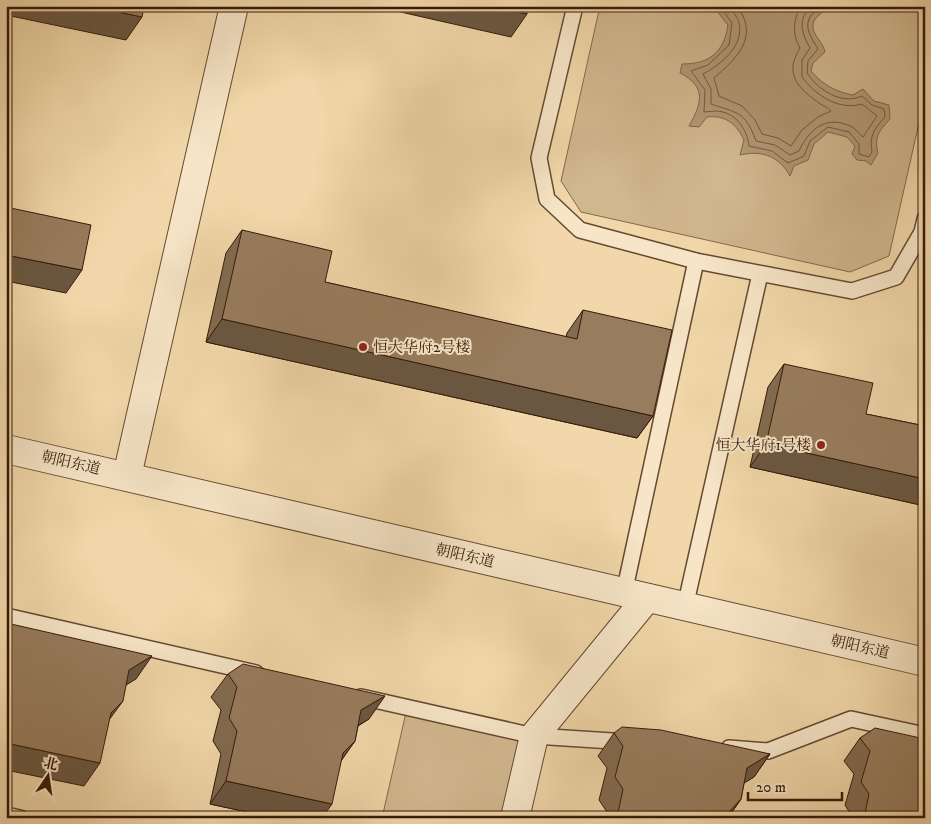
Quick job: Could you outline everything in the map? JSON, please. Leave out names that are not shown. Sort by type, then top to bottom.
[{"type":"street","points":[[127,476],[234,6]]},
{"type":"street","name":"朝阳东道","points":[[6,448],[925,662]]},
{"type":"street","points":[[515,818],[534,736],[636,595]]},
{"type":"lane","points":[[575,6],[539,158],[546,200],[580,230],[696,261],[852,291],[896,276],[922,232],[925,219]]},
{"type":"lane","points":[[636,595],[696,261]]},
{"type":"lane","points":[[684,607],[760,274]]},
{"type":"lane","points":[[6,616],[275,677]]},
{"type":"lane","points":[[342,692],[534,736],[641,743]]},
{"type":"lane","points":[[709,747],[768,751],[852,719],[925,735]]},
{"type":"lane","points":[[6,815],[20,818]]},
{"type":"shaded area","points":[[600,6],[925,6],[925,96],[889,256],[850,272],[581,212],[561,181]]},
{"type":"shaded area","points":[[407,708],[526,734],[507,818],[382,818]]},
{"type":"water","points":[[708,6],[827,6],[813,23],[814,31],[825,52],[813,63],[811,71],[825,84],[835,90],[853,95],[863,89],[874,101],[889,105],[890,119],[878,134],[878,153],[871,165],[866,161],[857,160],[852,154],[855,146],[847,137],[828,132],[814,144],[808,160],[794,166],[790,176],[781,164],[769,156],[756,153],[740,155],[744,140],[734,125],[725,119],[707,117],[699,127],[689,126],[697,110],[700,96],[695,84],[680,73],[682,64],[700,62],[714,55],[723,42],[728,25],[716,10]]},
{"type":"building","points":[[90,6],[144,6],[142,17]]},
{"type":"building","points":[[492,6],[528,6],[527,14]]},
{"type":"building","points":[[6,207],[91,225],[82,270],[6,255]]},
{"type":"building","name":"恒大华府2号楼","points":[[242,230],[332,251],[325,282],[577,339],[583,310],[672,330],[653,416],[222,319]]},
{"type":"building","points":[[784,364],[873,383],[866,414],[925,426],[925,479],[766,444]]},
{"type":"building","points":[[11,624],[152,656],[129,670],[123,701],[111,713],[100,763],[6,743],[6,627]]},
{"type":"building","points":[[243,664],[385,696],[361,710],[355,741],[343,753],[332,804],[226,781],[237,731],[229,718],[237,687],[228,674]]},
{"type":"building","points":[[622,727],[661,730],[770,754],[747,768],[741,799],[729,812],[728,818],[617,818],[623,789],[615,777],[623,746],[614,733]]},
{"type":"building","points":[[875,728],[925,739],[925,818],[864,818],[869,794],[861,782],[870,751],[860,738]]},
{"type":"place","name":"恒大华府2号楼","points":[[363,347]]},
{"type":"place","name":"恒大华府1号楼","points":[[821,445]]}]
